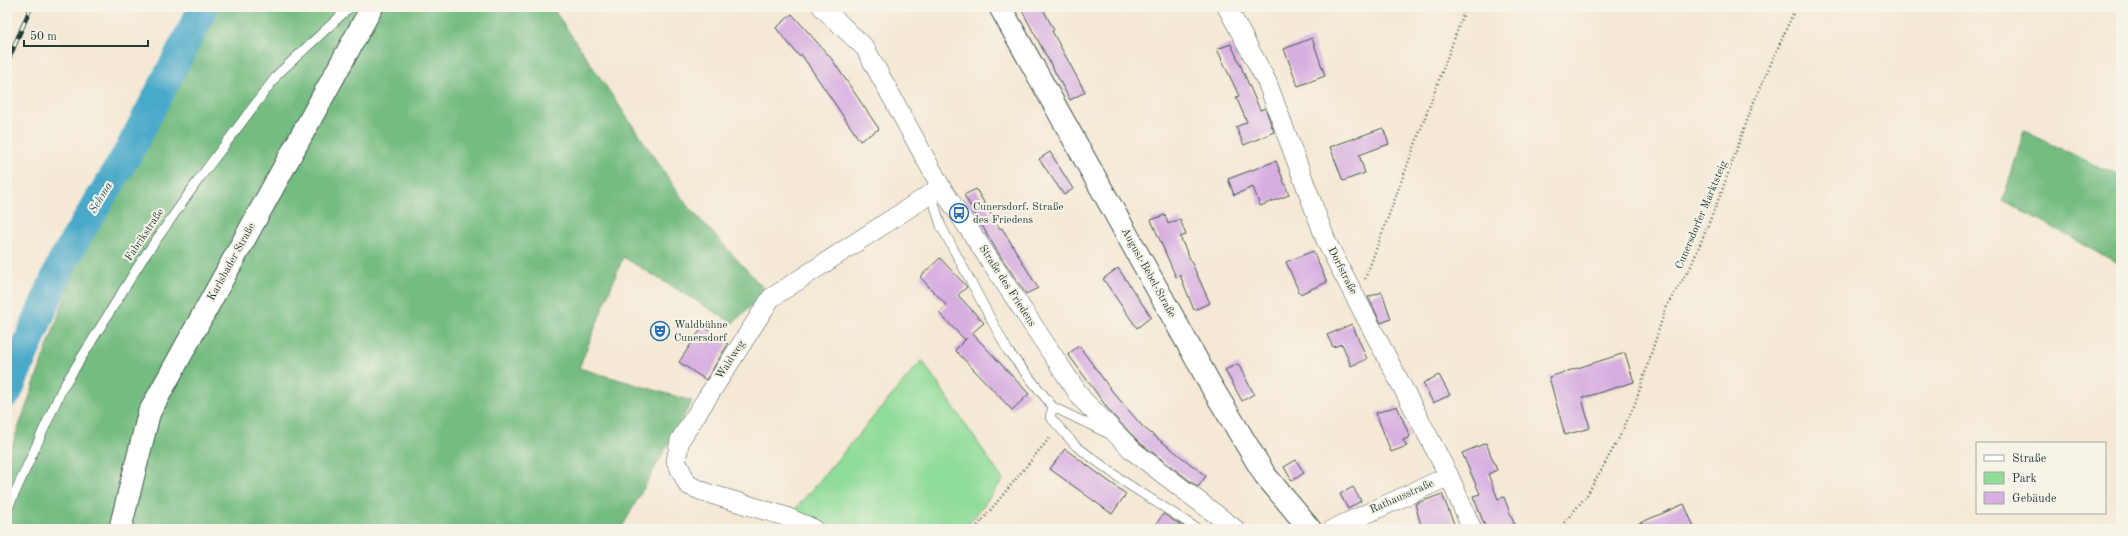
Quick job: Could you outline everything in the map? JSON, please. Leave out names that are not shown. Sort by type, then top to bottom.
[{"type":"main road","name":"Karlsbader Straße","points":[[120,529],[149,413],[372,7]]},
{"type":"main road","name":"August-Bebel-Straße","points":[[1000,7],[1213,389],[1265,475],[1310,529]]},
{"type":"street","name":"Straße des Friedens","points":[[822,7],[865,48],[936,191],[1082,399],[1133,451],[1235,529]]},
{"type":"street","name":"Dorfstraße","points":[[1227,7],[1267,82],[1328,243],[1449,476],[1472,529]]},
{"type":"street","name":"Waldweg","points":[[814,529],[784,516],[707,493],[688,485],[676,460],[680,440],[771,298],[936,191]]},
{"type":"street","name":"Rathausstraße","points":[[1333,529],[1449,476]]},
{"type":"lane","name":"Fabrikstraße","points":[[7,510],[62,389],[142,260],[199,179],[278,74],[350,7]]},
{"type":"lane","points":[[936,191],[941,226],[1008,350],[1053,407],[1125,442]]},
{"type":"lane","points":[[1053,407],[1050,417],[1076,446],[1126,483],[1198,529]]},
{"type":"path","points":[[1357,300],[1466,7]]},
{"type":"path","name":"Cunersdorfer Marktsteig","points":[[1559,529],[1587,495],[1617,442],[1635,404],[1666,307],[1691,266],[1720,196],[1753,104],[1796,7]]},
{"type":"path","points":[[975,529],[1059,427]]},
{"type":"green space","points":[[190,7],[552,7],[686,204],[766,291],[733,323],[623,257],[579,368],[692,401],[621,529],[7,529],[7,460],[121,140]]},
{"type":"green space","points":[[2024,131],[2121,177],[2121,265],[2003,200]]},
{"type":"green space","points":[[922,360],[1003,480],[965,529],[824,529],[792,513]]},
{"type":"building","points":[[1020,7],[1042,7],[1054,30],[1052,31],[1085,92],[1070,100]]},
{"type":"building","points":[[792,14],[831,58],[879,129],[860,141],[801,54],[799,56],[776,28]]},
{"type":"building","points":[[1312,38],[1325,76],[1298,86],[1284,49]]},
{"type":"building","points":[[1231,44],[1260,110],[1265,108],[1274,132],[1244,145],[1236,127],[1247,122],[1236,97],[1239,96],[1217,49]]},
{"type":"building","points":[[1383,128],[1389,144],[1359,155],[1365,173],[1343,181],[1330,147]]},
{"type":"building","points":[[1050,152],[1073,189],[1064,195],[1039,159]]},
{"type":"building","points":[[1276,161],[1289,195],[1260,206],[1253,187],[1234,195],[1228,179]]},
{"type":"building","points":[[976,189],[1000,229],[1002,228],[1038,288],[1026,294],[997,251],[964,195]]},
{"type":"building","points":[[1165,215],[1168,224],[1180,219],[1186,235],[1180,237],[1210,303],[1194,310],[1180,275],[1176,277],[1151,220]]},
{"type":"building","points":[[1313,251],[1327,282],[1300,294],[1286,262]]},
{"type":"building","points":[[940,258],[967,287],[958,295],[984,323],[972,333],[1029,394],[1012,410],[955,350],[965,340],[939,313],[947,306],[920,277]]},
{"type":"building","points":[[1118,268],[1151,317],[1137,328],[1103,279]]},
{"type":"building","points":[[1382,292],[1391,319],[1381,323],[1368,297]]},
{"type":"building","points":[[1352,324],[1367,359],[1351,366],[1342,344],[1333,347],[1327,335]]},
{"type":"building","points":[[703,326],[728,344],[706,380],[679,362]]},
{"type":"building","points":[[1079,346],[1112,391],[1143,427],[1206,476],[1198,487],[1140,443],[1111,413],[1068,354]]},
{"type":"building","points":[[1625,353],[1634,382],[1582,398],[1590,428],[1565,435],[1549,377]]},
{"type":"building","points":[[1238,364],[1254,394],[1242,401],[1225,370]]},
{"type":"building","points":[[1439,375],[1450,395],[1433,403],[1423,383]]},
{"type":"building","points":[[1397,406],[1410,437],[1403,440],[1407,446],[1391,452],[1376,413]]},
{"type":"building","points":[[1486,443],[1497,470],[1488,474],[1498,499],[1504,497],[1516,529],[1486,529],[1473,496],[1480,494],[1462,453]]},
{"type":"building","points":[[1065,449],[1126,494],[1112,514],[1050,469]]},
{"type":"building","points":[[1296,460],[1304,473],[1292,481],[1284,467]]},
{"type":"building","points":[[1353,487],[1361,501],[1348,509],[1340,494]]},
{"type":"building","points":[[1442,494],[1456,529],[1422,529],[1415,504]]},
{"type":"building","points":[[1684,504],[1695,529],[1626,529]]},
{"type":"building","points":[[1163,514],[1187,529],[1153,529]]},
{"type":"waterway","name":"Sehma","points":[[7,393],[63,260],[128,153],[204,7]]},
{"type":"railway","points":[[7,63],[31,7]]},
{"type":"place","name":"Cunersdorf, Straße des Friedens","points":[[959,213]]},
{"type":"place","name":"Waldbühne Cunersdorf","points":[[660,331]]}]
